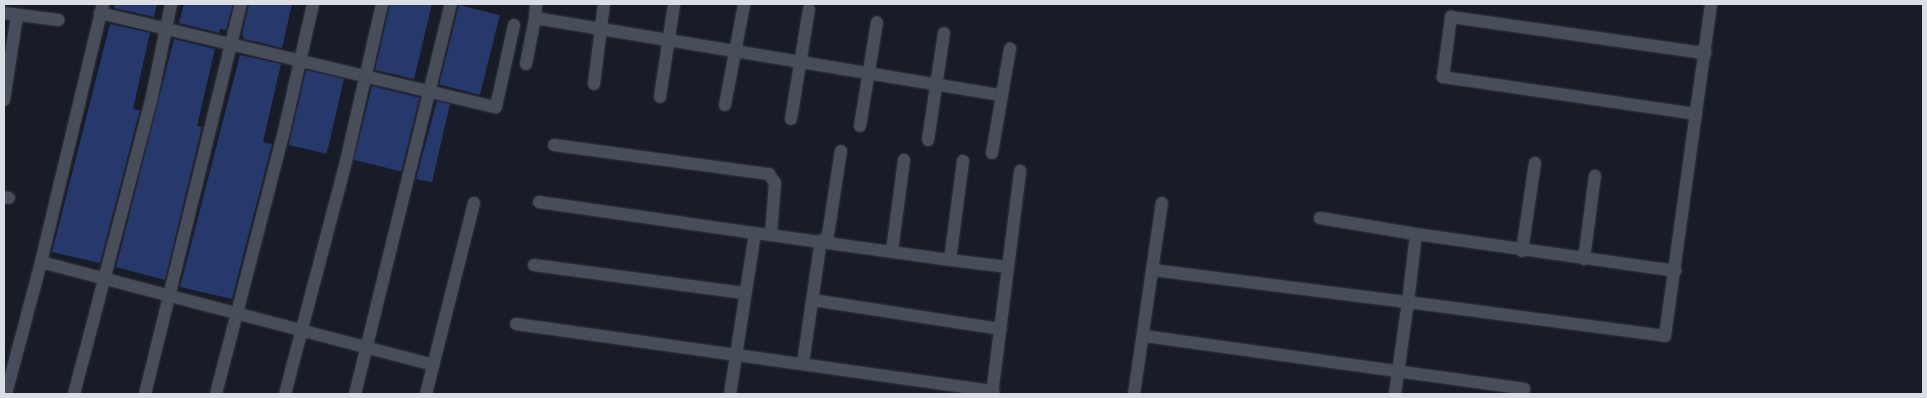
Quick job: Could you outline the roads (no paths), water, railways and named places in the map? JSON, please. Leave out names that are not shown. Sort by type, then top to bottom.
[{"type":"street","points":[[74,394],[151,101],[171,4]]},
{"type":"street","points":[[145,394],[241,4]]},
{"type":"street","points":[[216,394],[313,4]]},
{"type":"street","points":[[285,394],[303,331],[382,4]]},
{"type":"street","points":[[355,394],[450,4]]},
{"type":"street","points":[[526,64],[536,4]]},
{"type":"street","points":[[594,84],[604,4]]},
{"type":"street","points":[[660,98],[674,4]]},
{"type":"street","points":[[725,105],[744,4]]},
{"type":"street","points":[[1153,270],[1665,336],[1712,4]]},
{"type":"street","points":[[6,394],[41,262],[102,9],[166,28],[496,107],[514,25]]},
{"type":"street","points":[[791,119],[809,9]]},
{"type":"street","points":[[4,13],[59,20]]},
{"type":"street","points":[[4,100],[17,15]]},
{"type":"street","points":[[1696,114],[1444,77],[1450,26],[1452,17],[1705,54]]},
{"type":"street","points":[[535,18],[1001,95]]},
{"type":"street","points":[[860,126],[877,22]]},
{"type":"street","points":[[928,140],[944,33]]},
{"type":"street","points":[[992,153],[1010,49]]},
{"type":"street","points":[[554,145],[769,174],[776,183],[771,234]]},
{"type":"street","points":[[803,363],[841,151]]},
{"type":"street","points":[[892,251],[904,160]]},
{"type":"street","points":[[950,260],[963,161]]},
{"type":"street","points":[[1522,251],[1535,163]]},
{"type":"street","points":[[516,324],[803,363],[993,393],[1020,171]]},
{"type":"street","points":[[1584,259],[1596,176]]},
{"type":"street","points":[[540,202],[1008,267]]},
{"type":"street","points":[[426,394],[474,203]]},
{"type":"street","points":[[1134,394],[1162,203]]},
{"type":"street","points":[[1320,218],[1522,251],[1674,271]]},
{"type":"street","points":[[730,394],[755,233]]},
{"type":"street","points":[[1395,394],[1416,234]]},
{"type":"street","points":[[41,262],[434,365]]},
{"type":"street","points":[[534,265],[745,294]]},
{"type":"street","points":[[813,300],[1001,329]]},
{"type":"street","points":[[1144,336],[1524,390]]}]
